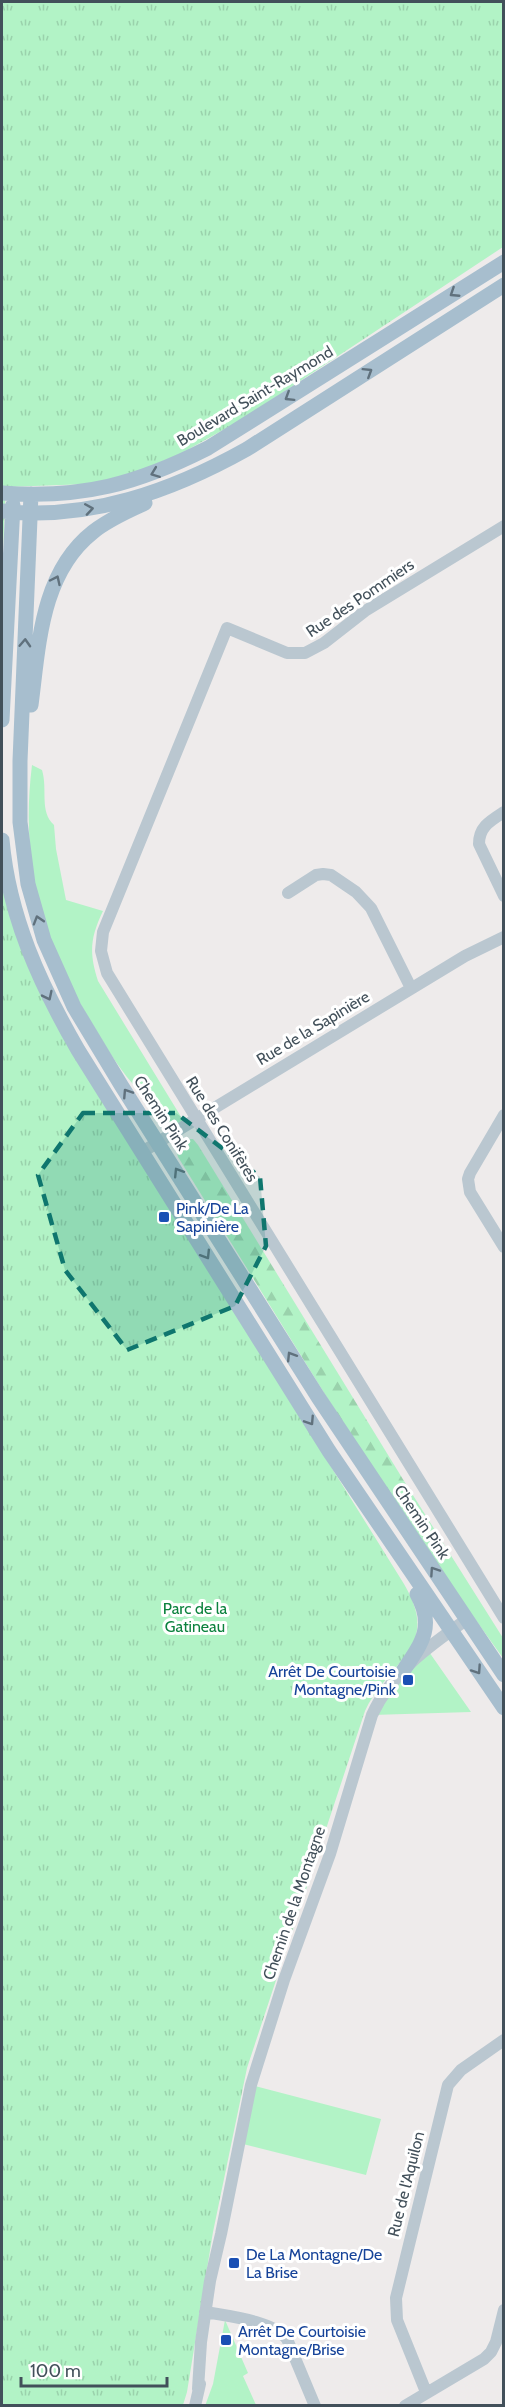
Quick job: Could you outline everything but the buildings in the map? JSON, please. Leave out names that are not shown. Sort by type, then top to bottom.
[{"type":"main road","name":"Boulevard Saint-Raymond","points":[[8,493],[30,494],[101,489],[138,480],[171,467],[208,448],[504,262]]},
{"type":"main road","points":[[20,761],[48,598],[65,562],[80,544],[102,525],[247,449],[504,285]]},
{"type":"main road","points":[[7,512],[75,511],[108,506],[157,491],[211,469]]},
{"type":"main road","points":[[2,720],[8,493]]},
{"type":"main road","name":"Chemin Pink","points":[[30,494],[20,761],[21,840],[28,884],[44,940],[74,1007],[312,1389],[504,1675]]},
{"type":"main road","points":[[2,840],[5,874],[26,946],[42,983],[78,1050],[423,1605],[427,1622],[426,1629],[403,1671]]},
{"type":"main road","points":[[329,1451],[504,1708]]},
{"type":"street","name":"Rue des Pommiers","points":[[227,628],[287,653],[305,653],[324,644],[365,611],[504,526]]},
{"type":"street","name":"Rue des Conifères","points":[[227,628],[103,932],[101,942],[103,962],[107,973],[504,1618]]},
{"type":"street","points":[[504,812],[483,828],[479,835],[479,844],[504,896]]},
{"type":"street","points":[[288,893],[316,875],[323,874],[331,875],[356,892],[371,908],[411,988]]},
{"type":"street","name":"Rue de la Sapinière","points":[[142,1152],[411,988],[475,950],[504,937]]},
{"type":"street","points":[[504,1116],[468,1179],[470,1192],[504,1247]]},
{"type":"street","name":"Chemin de la Montagne","points":[[195,2406],[209,2313],[210,2281],[251,2085],[330,1854],[372,1716],[382,1696],[403,1671],[466,1620]]},
{"type":"street","name":"Rue de l'Aquilon","points":[[426,2392],[397,2320],[396,2298],[448,2085],[461,2070],[504,2040]]},
{"type":"street","points":[[405,2406],[484,2359],[491,2352],[504,2310]]},
{"type":"street","points":[[209,2313],[267,2326],[282,2332],[288,2338],[315,2406]]},
{"type":"highlighted area","points":[[83,1113],[176,1113],[260,1177],[266,1246],[235,1306],[127,1350],[65,1270],[38,1175]]},
{"type":"green space","points":[[2,2],[503,2],[503,247],[241,420],[180,454],[134,473],[89,484],[6,487],[2,569]]},
{"type":"green space","points":[[32,765],[42,770],[45,807],[54,825],[56,849],[66,900],[103,911],[95,929],[92,946],[98,981],[183,1120],[177,1124],[166,1120],[120,1068],[75,994],[60,963],[38,900],[32,868],[29,801]]},
{"type":"green space","name":"Parc de la Gatineau","points":[[2,883],[16,935],[74,1054],[404,1584],[414,1606],[417,1624],[415,1639],[408,1652],[375,1693],[365,1711],[247,2068],[213,2232],[183,2405],[2,2405]]},
{"type":"green space","points":[[193,1139],[198,1145],[404,1481],[389,1493],[178,1157],[176,1149],[180,1142]]},
{"type":"green space","points":[[404,1481],[503,1638],[503,1658],[442,1573],[389,1493]]},
{"type":"green space","points":[[427,1649],[471,1712],[372,1715]]},
{"type":"green space","points":[[251,2085],[381,2119],[366,2175],[239,2143]]},
{"type":"green space","points":[[225,2320],[248,2373],[243,2376],[256,2405],[205,2406],[213,2384]]},
{"type":"place","name":"Pink/De La Sapinière","points":[[164,1217]]},
{"type":"place","name":"Arrêt De Courtoisie Montagne/Pink","points":[[408,1680]]},
{"type":"place","name":"De La Montagne/De La Brise","points":[[234,2263]]},
{"type":"place","name":"Arrêt De Courtoisie Montagne/Brise","points":[[226,2340]]}]
